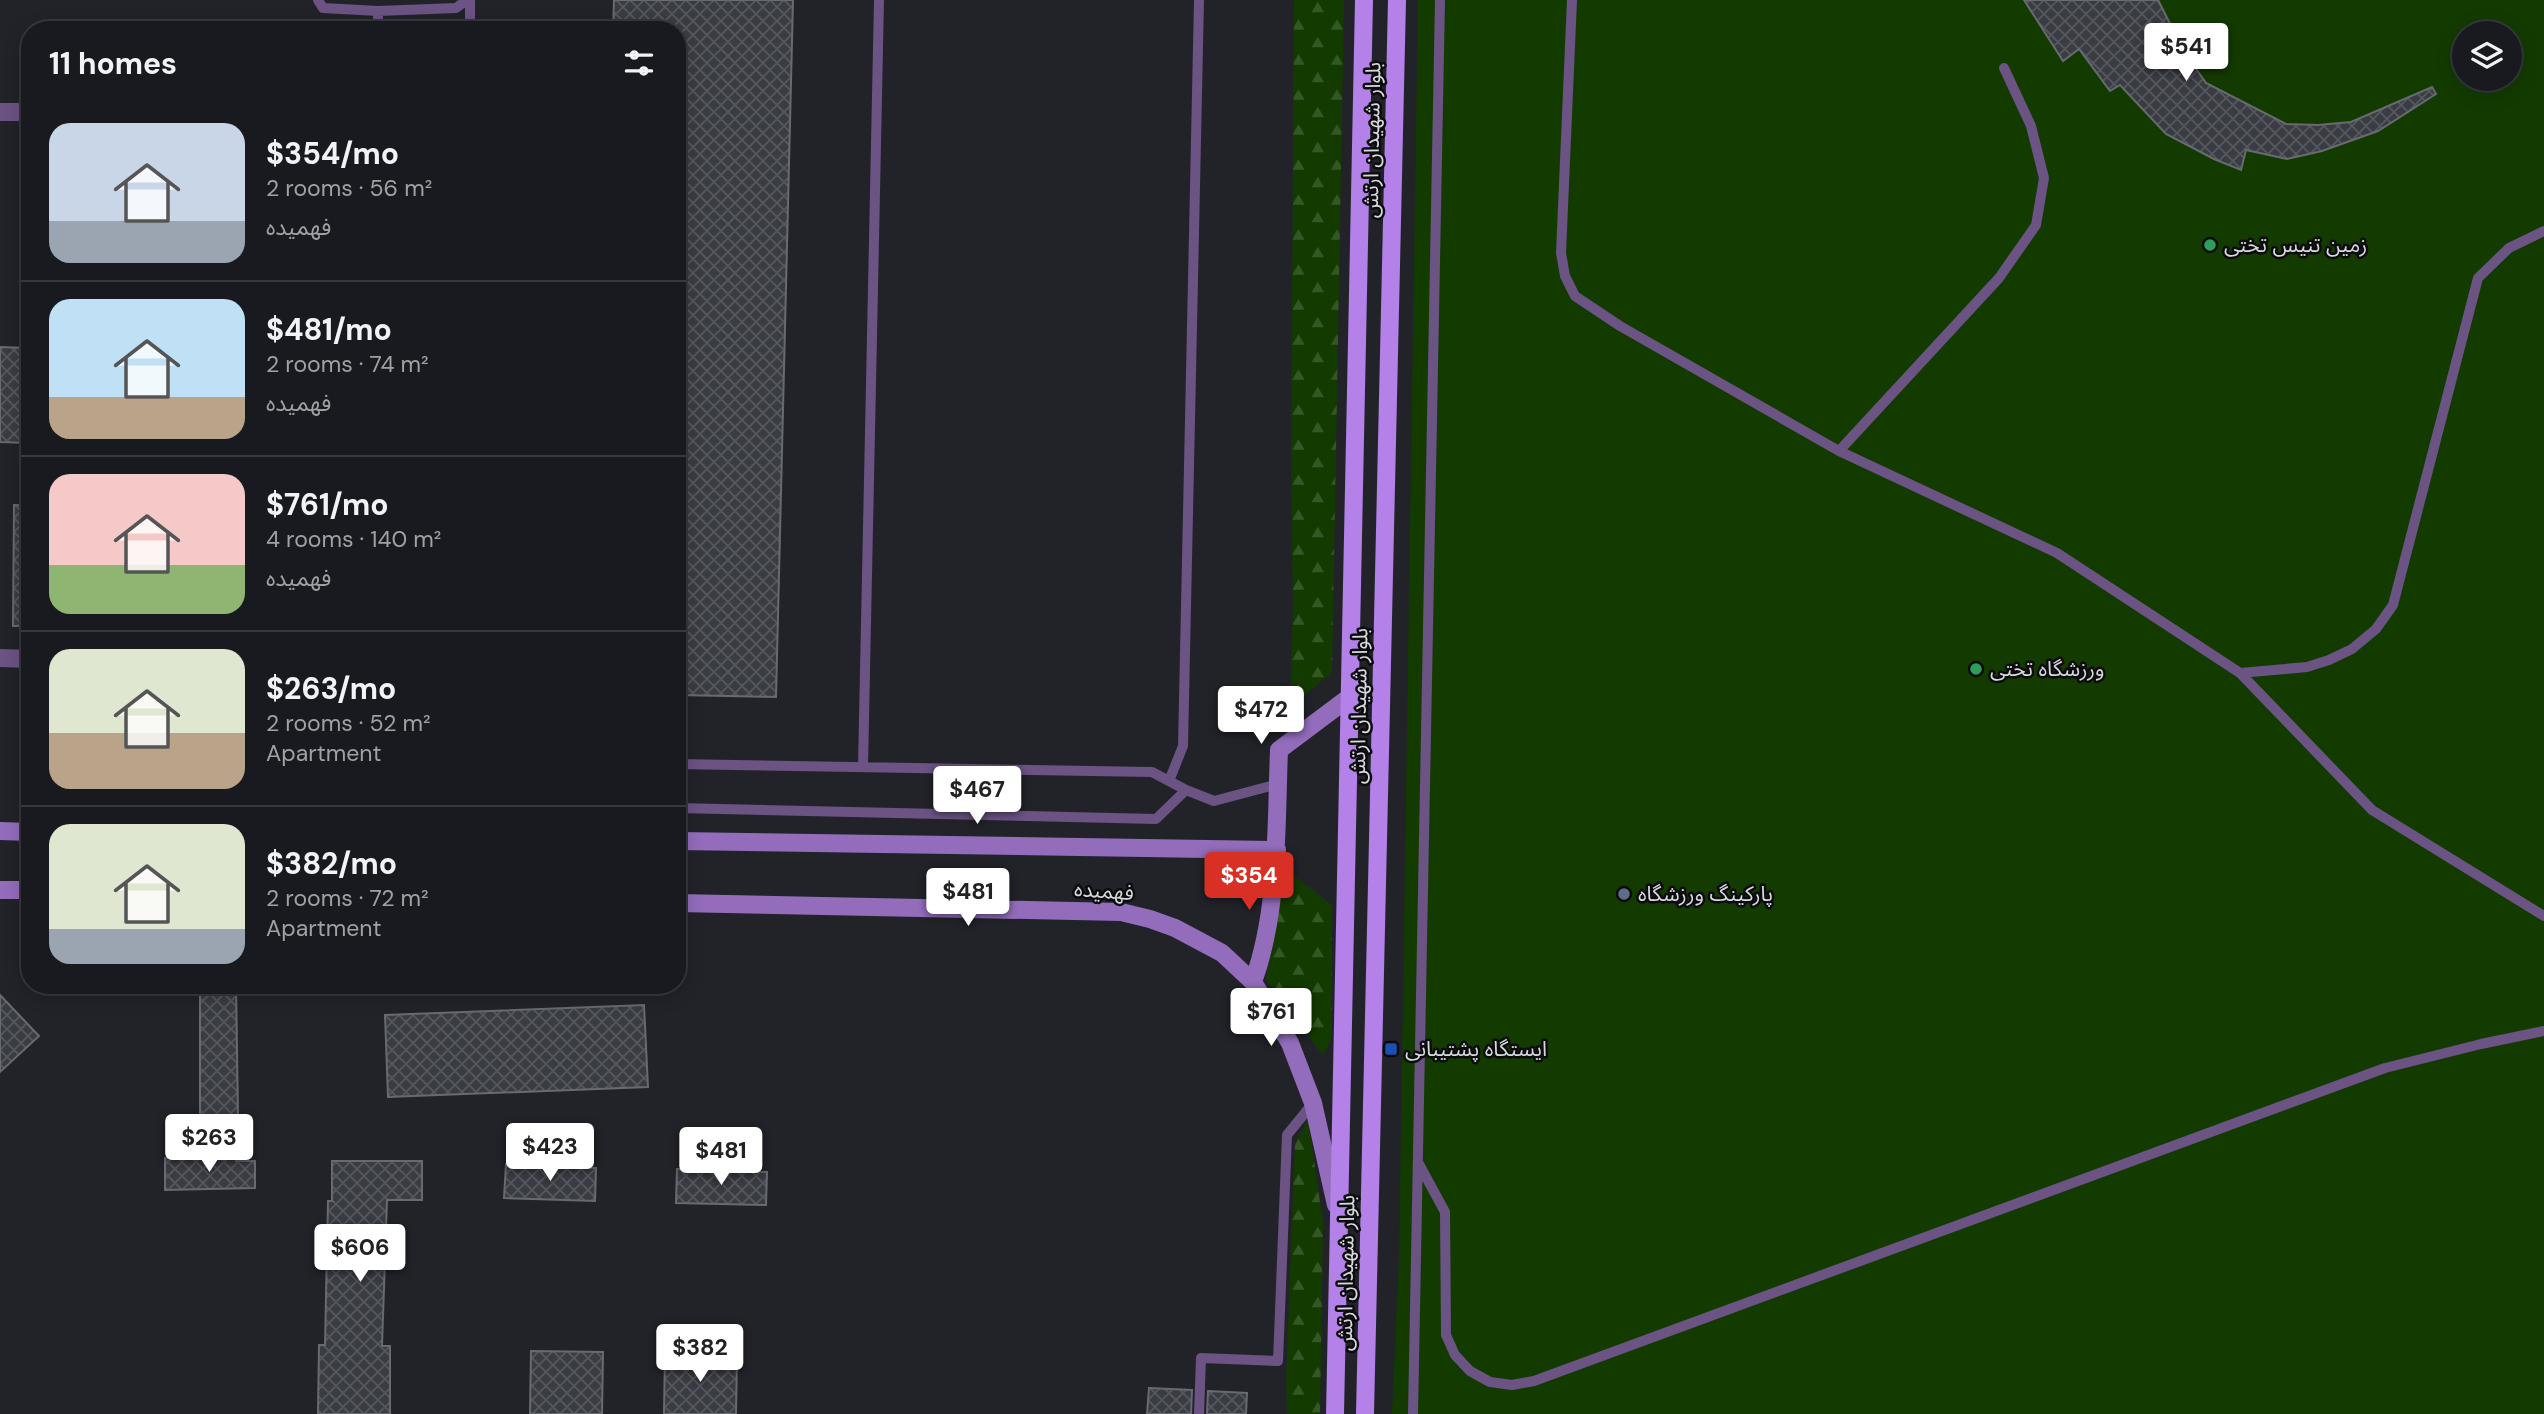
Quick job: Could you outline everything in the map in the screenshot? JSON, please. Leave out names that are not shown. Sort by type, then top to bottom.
[{"type":"main road","name":"بلوار شهیدان ارتش","points":[[1335,1414],[1364,0]]},
{"type":"main road","name":"بلوار شهیدان ارتش","points":[[1365,1414],[1398,0]]},
{"type":"main road","points":[[1253,982],[1262,957],[1277,850],[1279,750],[1351,695]]},
{"type":"main road","points":[[0,831],[21,832]]},
{"type":"main road","name":"فهمیده","points":[[686,841],[1277,850]]},
{"type":"main road","points":[[0,890],[21,890]]},
{"type":"main road","name":"فهمیده","points":[[686,903],[1121,912],[1175,928],[1222,953],[1253,982],[1290,1042],[1313,1103],[1339,1219]]},
{"type":"street","points":[[0,111],[21,112]]},
{"type":"street","points":[[0,658],[21,659]]},
{"type":"lane","points":[[318,0],[323,8],[378,11],[456,8],[469,0],[470,21]]},
{"type":"lane","points":[[863,767],[878,0]]},
{"type":"lane","points":[[1169,781],[1183,746],[1199,0]]},
{"type":"lane","points":[[1413,1414],[1440,0]]},
{"type":"lane","points":[[1572,0],[1561,253],[1565,276],[1575,296],[1620,326],[1839,451],[2057,553],[2240,673],[2372,810],[2544,916]]},
{"type":"lane","points":[[378,11],[378,21]]},
{"type":"lane","points":[[1839,451],[1999,278],[2036,225],[2044,178],[2031,126],[2004,68]]},
{"type":"lane","points":[[2240,673],[2307,667],[2329,660],[2351,649],[2376,629],[2393,605],[2478,278],[2509,248],[2544,231]]},
{"type":"lane","points":[[686,764],[1152,772],[1214,801],[1278,783]]},
{"type":"lane","points":[[686,808],[1156,819],[1186,790]]},
{"type":"lane","points":[[1418,1161],[1445,1212],[1446,1335],[1455,1355],[1470,1371],[1490,1382],[1512,1385],[1534,1381],[2385,1068],[2544,1031]]},
{"type":"lane","points":[[1199,1414],[1201,1357],[1278,1361],[1287,1135],[1313,1103]]},
{"type":"green space","points":[[1294,0],[1344,0],[1332,672],[1290,708],[1293,606],[1291,469]]},
{"type":"green space","name":"ورزشگاه تختی","points":[[1418,0],[2544,0],[2544,1414],[1392,1414],[1399,1259]]},
{"type":"green space","points":[[1284,868],[1332,905],[1332,1037],[1323,1055],[1266,980]]},
{"type":"green space","points":[[1308,1119],[1323,1223],[1320,1414],[1287,1414],[1295,1143]]},
{"type":"building","points":[[614,0],[793,0],[776,697],[686,695],[686,21],[613,21]]},
{"type":"building","points":[[2024,0],[2158,0],[2185,53],[2206,83],[2286,124],[2351,122],[2432,87],[2436,94],[2378,131],[2322,151],[2287,159],[2246,150],[2241,170],[2166,134],[2120,85],[2110,91],[2079,49],[2063,61]]},
{"type":"building","points":[[0,347],[21,348],[21,443],[0,442]]},
{"type":"building","points":[[14,505],[21,505],[21,626],[13,626]]},
{"type":"building","points":[[200,994],[236,994],[238,1116],[200,1116]]},
{"type":"building","points":[[0,995],[39,1036],[0,1072]]},
{"type":"building","points":[[644,1005],[648,1087],[388,1097],[385,1015]]},
{"type":"building","points":[[236,1157],[236,1161],[255,1161],[255,1188],[165,1190],[165,1158]]},
{"type":"building","points":[[332,1161],[422,1161],[422,1200],[387,1200],[382,1346],[390,1346],[390,1414],[318,1414],[319,1345],[325,1345],[328,1201],[332,1201]]},
{"type":"building","points":[[506,1164],[596,1168],[595,1201],[504,1198]]},
{"type":"building","points":[[677,1169],[767,1172],[766,1205],[676,1203]]},
{"type":"building","points":[[531,1351],[603,1352],[602,1414],[530,1414]]},
{"type":"building","points":[[665,1353],[737,1354],[736,1414],[664,1414]]},
{"type":"building","points":[[1149,1388],[1192,1390],[1191,1414],[1147,1414]]},
{"type":"building","points":[[1208,1391],[1247,1393],[1246,1414],[1207,1414]]},
{"type":"place","name":"زمین تنیس تختی","points":[[2210,245]]},
{"type":"place","name":"ورزشگاه تختی","points":[[1976,669]]},
{"type":"place","name":"پارکینگ ورزشگاه","points":[[1624,894]]},
{"type":"place","name":"ایستگاه پشتیبانی","points":[[1391,1049]]}]
